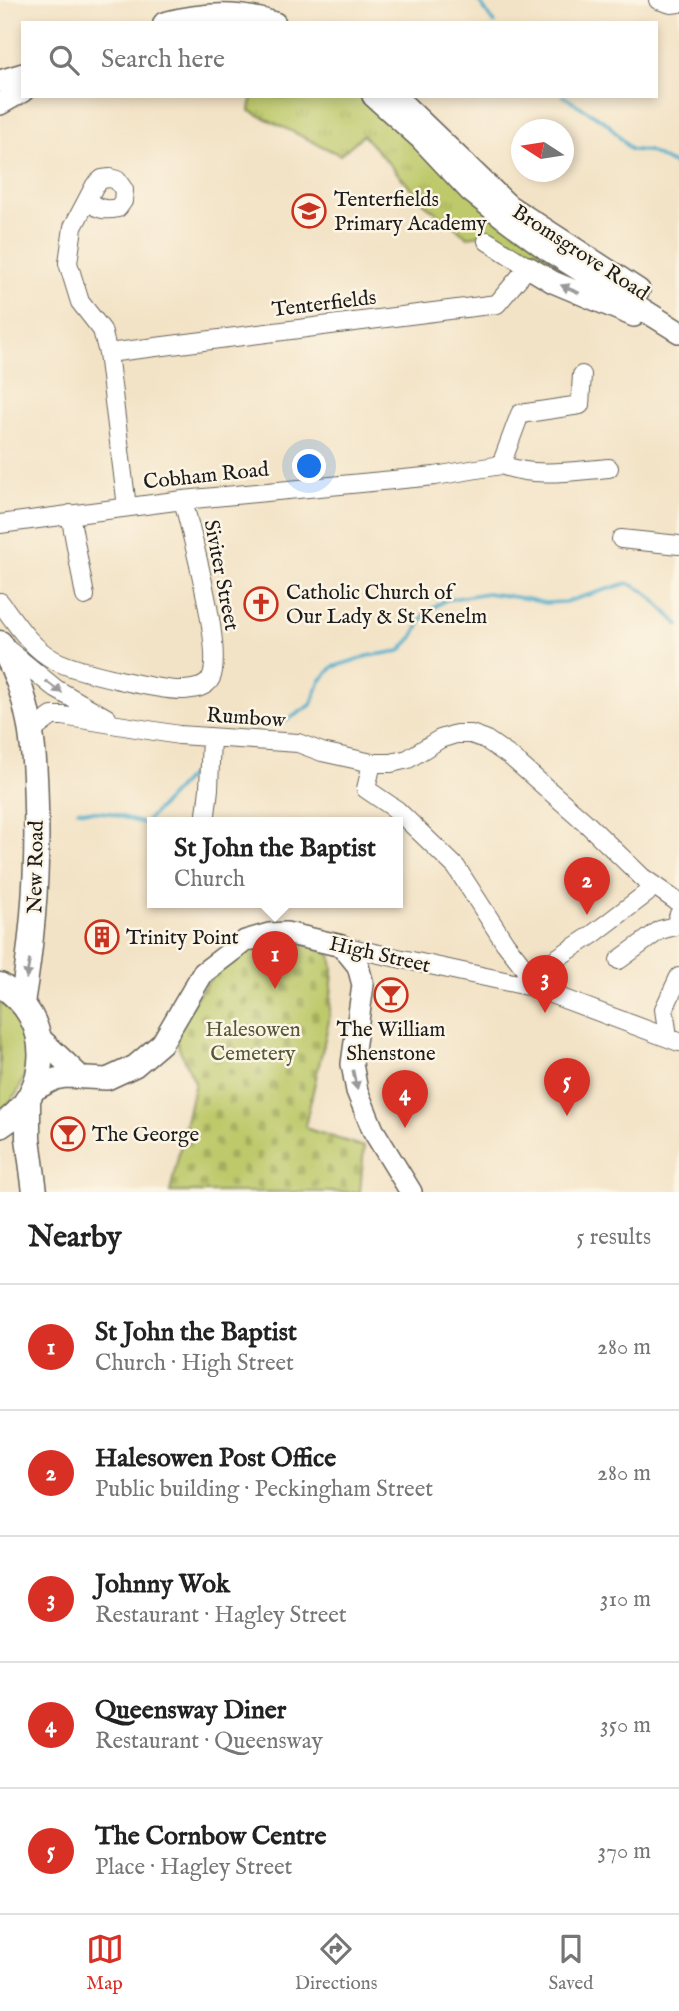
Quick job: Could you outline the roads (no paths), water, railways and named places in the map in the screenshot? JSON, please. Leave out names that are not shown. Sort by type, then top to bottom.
[{"type":"highway","name":"New Road","points":[[1,643],[23,692],[32,731],[38,847],[32,948],[22,1003]]},
{"type":"highway","points":[[0,985],[22,1003],[33,1019],[39,1037],[41,1061],[31,1095],[28,1138],[35,1192]]},
{"type":"highway","points":[[0,1126],[16,1115],[31,1095]]},
{"type":"highway","points":[[0,1139],[19,1151],[33,1167]]},
{"type":"main road","points":[[171,21],[234,14],[256,16],[270,21]]},
{"type":"main road","points":[[0,81],[21,75]]},
{"type":"main road","points":[[0,104],[21,92]]},
{"type":"main road","name":"Bromsgrove Road","points":[[375,98],[421,139],[470,191],[504,218],[546,249],[679,332]]},
{"type":"main road","name":"Bromsgrove Road","points":[[397,98],[508,205],[679,316]]},
{"type":"main road","points":[[528,267],[553,282],[645,321],[679,332]]},
{"type":"main road","name":"High Street","points":[[31,1095],[55,1079],[80,1076],[107,1079],[117,1076],[153,1051],[162,1043],[202,973],[245,941],[269,934],[286,933],[342,946]]},
{"type":"main road","points":[[342,946],[358,966],[363,985],[352,1064],[357,1091],[373,1129],[411,1192]]},
{"type":"main road","points":[[39,1037],[80,1076]]},
{"type":"street","points":[[658,0],[671,4],[679,3]]},
{"type":"street","points":[[89,199],[73,227],[68,264],[80,302],[102,330],[108,353],[127,507]]},
{"type":"street","points":[[487,241],[528,267]]},
{"type":"street","name":"Tenterfields","points":[[108,353],[497,304],[528,267]]},
{"type":"street","points":[[582,375],[580,405],[520,414],[501,465],[520,472],[537,474],[609,468]]},
{"type":"street","name":"Cobham Road","points":[[0,523],[183,500],[435,476],[501,465]]},
{"type":"street","name":"Siviter Street","points":[[0,602],[36,648],[55,661],[104,676],[183,690],[202,687],[210,680],[214,660],[212,632],[183,500]]},
{"type":"street","points":[[69,514],[85,596]]},
{"type":"street","points":[[621,539],[679,545]]},
{"type":"street","name":"Rumbow","points":[[1,643],[56,690],[115,723]]},
{"type":"street","name":"Rumbow","points":[[32,731],[52,716],[115,723],[135,729],[298,743],[322,752],[372,763],[408,759],[440,739],[456,734],[471,734],[485,738],[511,757],[642,877],[679,903]]},
{"type":"street","points":[[206,817],[211,737]]},
{"type":"street","points":[[372,763],[366,789],[397,810],[456,867],[498,933],[523,966],[532,987]]},
{"type":"street","points":[[532,987],[548,964],[647,893]]},
{"type":"street","points":[[619,960],[660,930],[678,925]]},
{"type":"street","name":"High Street","points":[[342,946],[532,987],[673,1040]]},
{"type":"street","points":[[673,1040],[664,1009],[679,976]]},
{"type":"waterway","points":[[478,0],[493,21]]},
{"type":"waterway","points":[[566,98],[607,123],[631,150],[648,151],[679,167]]},
{"type":"waterway","points":[[281,724],[311,705],[320,681],[333,667],[368,656],[400,651],[413,637],[425,614],[445,600],[487,593],[544,603],[565,602],[628,583],[646,592],[679,625]]},
{"type":"waterway","points":[[151,817],[198,767]]},
{"type":"waterway","points":[[78,810],[110,813],[144,824],[147,821]]},
{"type":"place","name":"Tenterfields Primary Academy","points":[[309,211]]},
{"type":"place","name":"Catholic Church of Our Lady & St Kenelm","points":[[261,604]]},
{"type":"place","name":"Halesowen Post Office","points":[[587,915]]},
{"type":"place","name":"Trinity Point","points":[[102,937]]},
{"type":"place","name":"St John the Baptist","points":[[275,989]]},
{"type":"place","name":"The William Shenstone","points":[[391,995]]},
{"type":"place","name":"Johnny Wok","points":[[545,1013]]},
{"type":"place","name":"The Cornbow Centre","points":[[567,1116]]},
{"type":"place","name":"Queensway Diner","points":[[405,1128]]},
{"type":"place","name":"The George","points":[[68,1134]]},
{"type":"park label","name":"Halesowen Cemetery","points":[[253,1041]]}]
